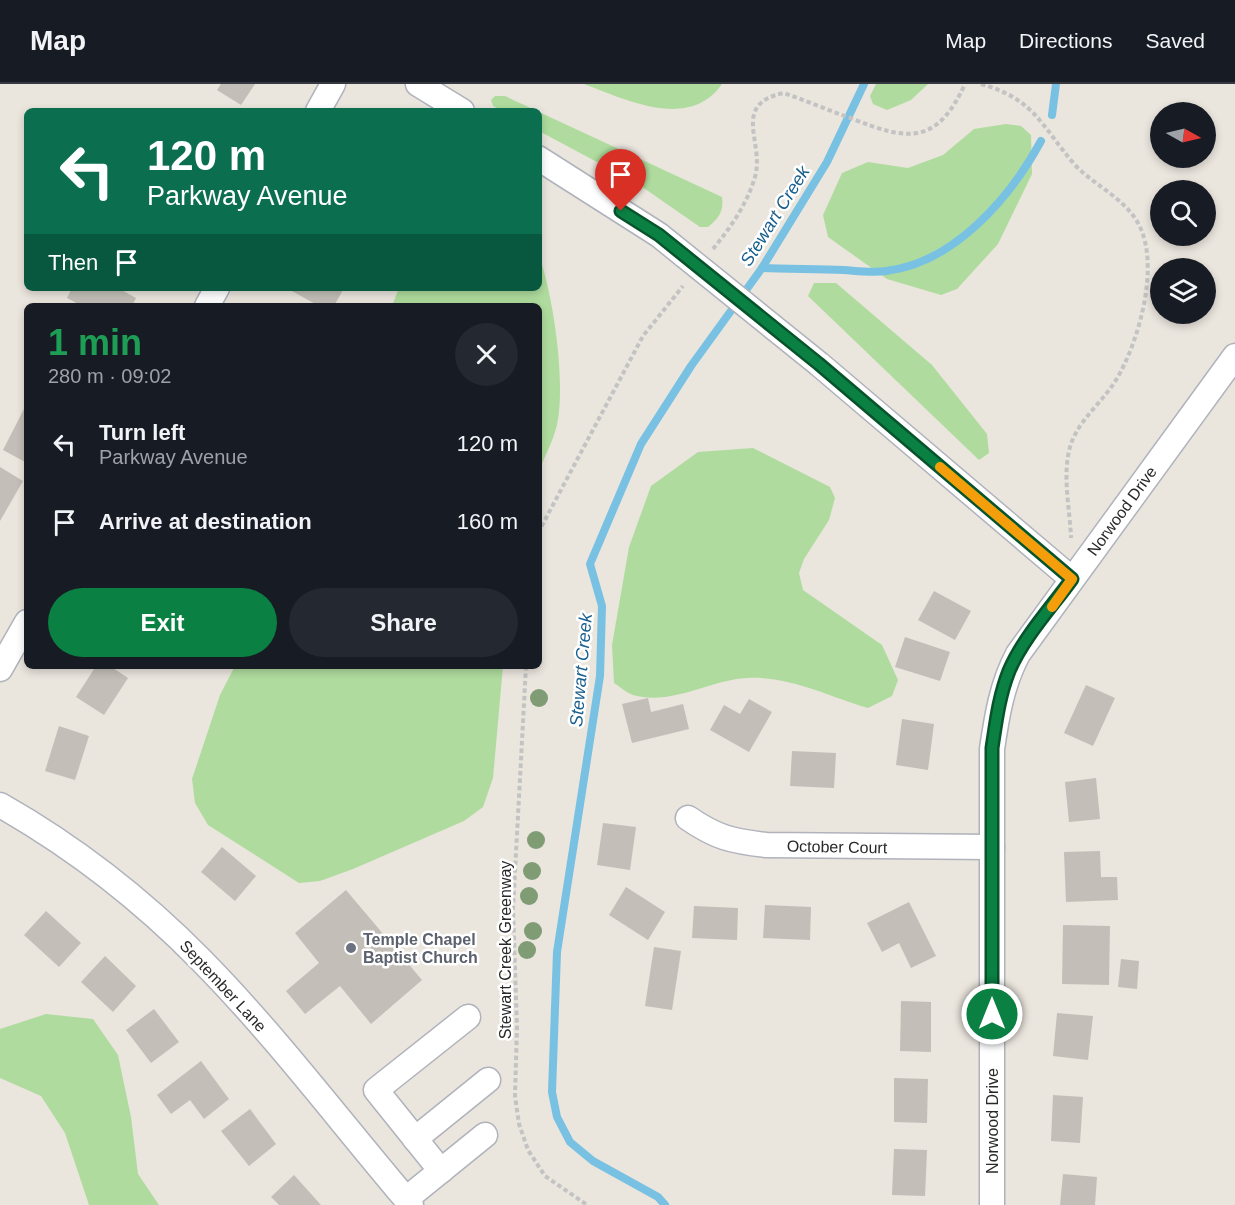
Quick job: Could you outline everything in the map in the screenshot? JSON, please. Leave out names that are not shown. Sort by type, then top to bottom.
[{"type":"street","points":[[320,108],[333,84]]},
{"type":"street","points":[[418,84],[457,108]]},
{"type":"street","points":[[542,161],[696,256],[1072,579]]},
{"type":"street","name":"Norwood Drive","points":[[992,1205],[992,748],[998,706],[1009,671],[1018,654],[1235,356]]},
{"type":"street","points":[[0,669],[24,627]]},
{"type":"street","name":"September Lane","points":[[0,805],[92,864],[136,899],[201,960],[260,1025],[408,1202]]},
{"type":"street","name":"October Court","points":[[688,818],[712,834],[737,842],[766,845],[992,847]]},
{"type":"street","points":[[441,1171],[376,1090],[468,1017]]},
{"type":"street","points":[[415,1139],[488,1080]]},
{"type":"street","points":[[408,1202],[485,1135]]},
{"type":"path","points":[[696,256],[729,229],[748,197],[759,161],[752,131],[752,118],[758,105],[769,96],[784,93],[883,131],[903,136],[930,128],[956,104],[964,84]]},
{"type":"path","points":[[981,84],[999,89],[1022,102],[1046,125],[1076,166],[1123,203],[1139,225],[1149,258],[1147,292],[1126,362],[1115,382],[1077,429],[1070,449],[1068,472],[1071,530]]},
{"type":"path","points":[[542,525],[643,336],[686,282]]},
{"type":"path","name":"Stewart Creek Greenway","points":[[526,669],[513,909],[517,1027],[515,1096],[519,1124],[528,1150],[539,1167],[545,1176],[587,1205]]},
{"type":"green space","points":[[584,84],[722,84],[708,98],[693,106],[675,109],[657,108],[638,103]]},
{"type":"green space","points":[[876,84],[928,84],[911,100],[887,110],[873,104],[870,96]]},
{"type":"green space","points":[[495,96],[505,96],[531,108],[497,108],[493,106],[491,100]]},
{"type":"green space","points":[[542,113],[722,197],[720,214],[708,227],[700,227],[638,184],[542,133]]},
{"type":"green space","points":[[1006,124],[1021,126],[1031,135],[1032,174],[998,244],[957,289],[941,295],[887,279],[828,237],[823,215],[842,173],[868,162],[908,168],[943,155],[974,129]]},
{"type":"green space","points":[[542,265],[553,313],[559,359],[560,402],[553,439],[542,464],[542,303],[393,303],[398,291],[542,291]]},
{"type":"green space","points":[[814,283],[836,283],[932,365],[987,434],[989,453],[979,460],[808,296]]},
{"type":"green space","points":[[753,448],[830,487],[835,498],[829,520],[804,559],[799,573],[803,590],[882,645],[898,680],[892,696],[868,708],[794,683],[763,678],[733,680],[676,695],[648,698],[633,695],[614,683],[612,645],[629,547],[651,486],[698,452]]},
{"type":"green space","points":[[233,669],[503,669],[493,778],[483,807],[464,821],[353,869],[320,881],[299,883],[208,825],[195,803],[192,779],[220,695]]},
{"type":"green space","points":[[46,1014],[93,1019],[118,1055],[131,1117],[138,1174],[159,1205],[89,1205],[65,1133],[41,1096],[0,1078],[0,1029]]},
{"type":"building","points":[[221,84],[255,84],[241,105],[217,90]]},
{"type":"building","points":[[70,291],[123,291],[136,298],[134,303],[76,303],[67,298]]},
{"type":"building","points":[[292,291],[342,291],[336,303],[314,303]]},
{"type":"building","points":[[24,409],[24,461],[3,450]]},
{"type":"building","points":[[0,467],[23,481],[0,521]]},
{"type":"building","points":[[934,591],[971,611],[955,640],[918,620]]},
{"type":"building","points":[[905,637],[950,652],[940,681],[895,667]]},
{"type":"building","points":[[94,669],[114,669],[128,678],[104,715],[76,697]]},
{"type":"building","points":[[1086,685],[1115,698],[1093,746],[1064,733]]},
{"type":"building","points":[[648,698],[651,712],[683,704],[689,729],[632,743],[622,704]]},
{"type":"building","points":[[749,699],[772,712],[749,752],[710,730],[724,705],[740,714]]},
{"type":"building","points":[[902,719],[934,724],[928,770],[896,765]]},
{"type":"building","points":[[59,726],[89,736],[75,780],[45,771]]},
{"type":"building","points":[[792,751],[836,753],[834,788],[790,786]]},
{"type":"building","points":[[1096,778],[1100,819],[1069,822],[1065,782]]},
{"type":"building","points":[[603,823],[636,827],[630,870],[597,865]]},
{"type":"building","points":[[222,847],[256,876],[235,901],[201,872]]},
{"type":"building","points":[[1100,851],[1101,877],[1117,877],[1118,900],[1066,902],[1064,852]]},
{"type":"building","points":[[626,887],[665,912],[648,940],[609,915]]},
{"type":"building","name":"Temple Chapel Baptist Church","points":[[346,890],[422,980],[371,1024],[340,986],[305,1014],[286,991],[319,963],[295,933]]},
{"type":"building","points":[[909,902],[936,956],[911,968],[899,943],[882,952],[867,923]]},
{"type":"building","points":[[765,905],[811,907],[810,940],[763,938]]},
{"type":"building","points":[[694,906],[738,908],[737,940],[692,938]]},
{"type":"building","points":[[46,911],[81,943],[59,967],[24,935]]},
{"type":"building","points":[[1063,925],[1110,926],[1109,985],[1062,984]]},
{"type":"building","points":[[654,947],[681,951],[672,1010],[645,1006]]},
{"type":"building","points":[[105,956],[136,986],[113,1012],[81,982]]},
{"type":"building","points":[[1121,959],[1139,961],[1137,989],[1118,987]]},
{"type":"building","points":[[901,1001],[931,1002],[931,1052],[900,1051]]},
{"type":"building","points":[[154,1009],[179,1042],[151,1063],[126,1030]]},
{"type":"building","points":[[1057,1013],[1093,1016],[1088,1060],[1053,1056]]},
{"type":"building","points":[[201,1061],[229,1099],[204,1119],[190,1100],[171,1114],[157,1095]]},
{"type":"building","points":[[894,1078],[928,1079],[927,1123],[894,1122]]},
{"type":"building","points":[[1053,1095],[1083,1097],[1080,1143],[1051,1141]]},
{"type":"building","points":[[250,1109],[276,1144],[249,1166],[221,1131]]},
{"type":"building","points":[[894,1149],[927,1150],[925,1196],[892,1195]]},
{"type":"building","points":[[1063,1174],[1097,1177],[1095,1205],[1060,1205]]},
{"type":"building","points":[[294,1175],[321,1205],[279,1205],[271,1197]]},
{"type":"waterway","name":"Stewart Creek","points":[[665,1205],[658,1197],[593,1161],[570,1142],[557,1117],[552,1092],[557,952],[600,676],[602,606],[590,564],[641,444],[691,366],[762,268],[827,162],[864,84]]},
{"type":"waterway","points":[[1052,115],[1056,84]]},
{"type":"waterway","points":[[762,268],[881,272],[911,265],[935,255],[957,241],[996,205],[1028,163],[1041,141]]},
{"type":"slow traffic","points":[[940,467],[1072,579],[1052,607]]},
{"type":"place","name":"Temple Chapel Baptist Church","points":[[351,948]]},
{"type":"route","points":[[621,211],[659,235],[819,364],[1072,579],[1018,654],[1009,671],[998,706],[992,748],[992,1014]]}]
